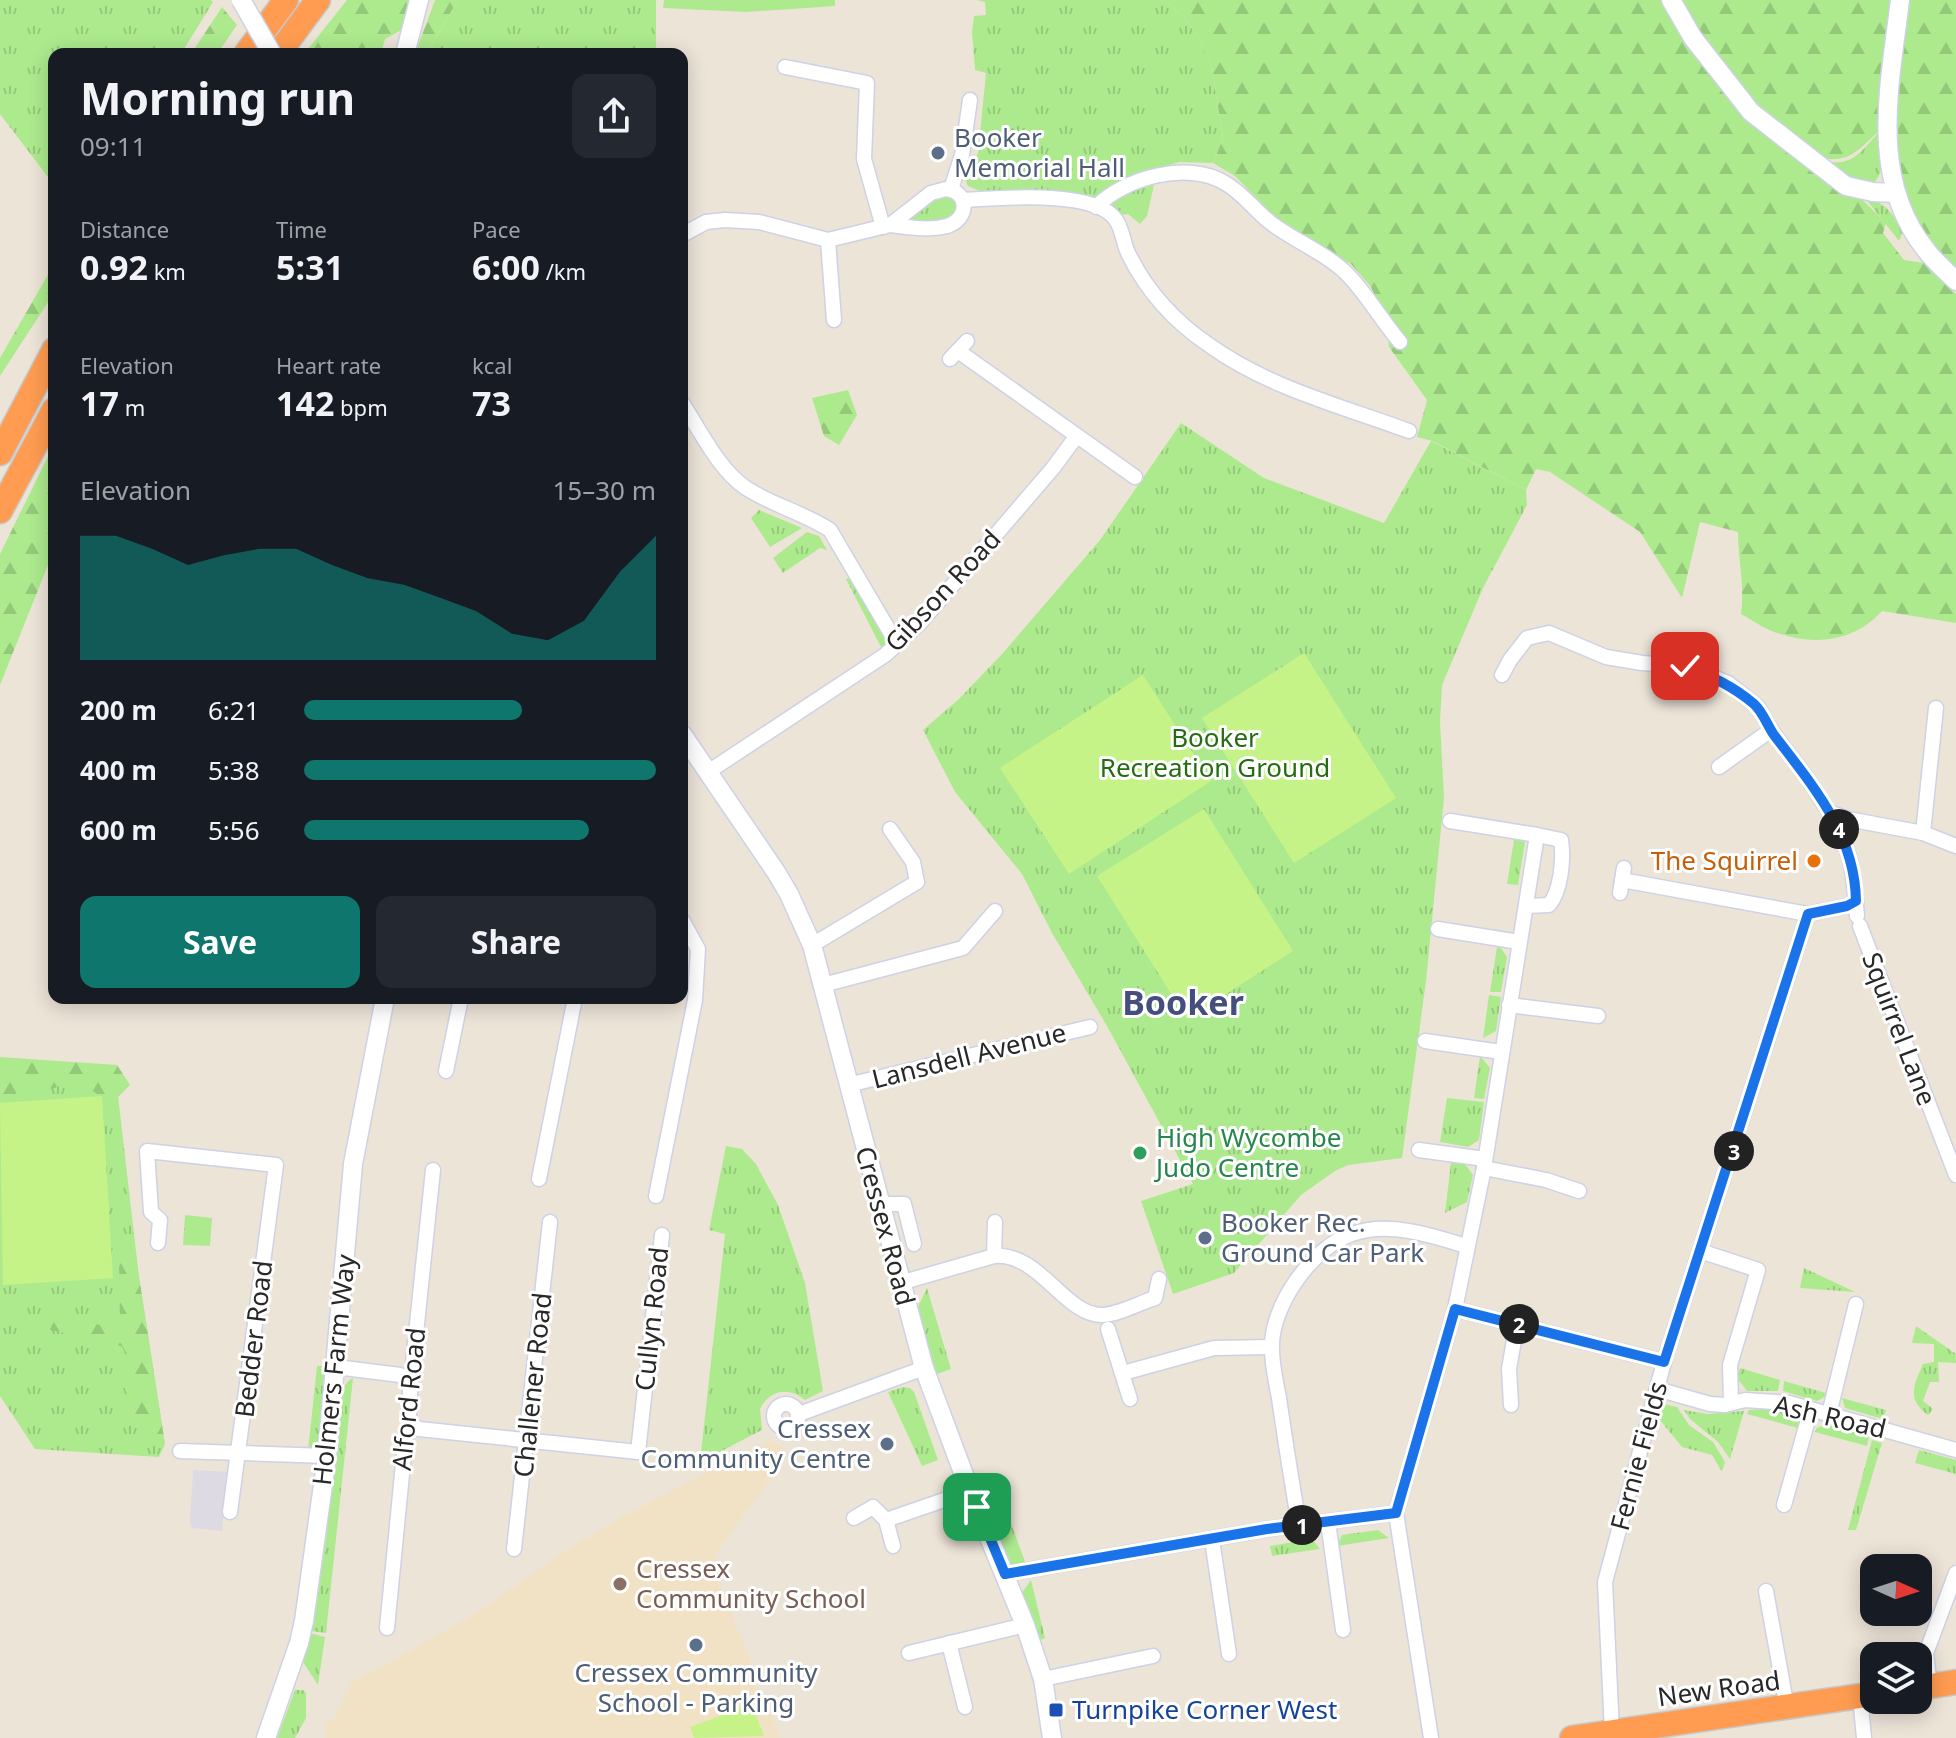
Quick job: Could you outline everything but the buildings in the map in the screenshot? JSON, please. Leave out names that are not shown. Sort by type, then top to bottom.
[{"type":"highway","points":[[250,48],[286,0]]},
{"type":"highway","points":[[280,48],[318,0]]},
{"type":"highway","points":[[0,453],[48,361]]},
{"type":"highway","points":[[0,511],[48,421]]},
{"type":"highway","points":[[1932,1686],[1956,1682]]},
{"type":"highway","name":"New Road","points":[[1572,1738],[1860,1696]]},
{"type":"street","points":[[241,0],[271,48]]},
{"type":"street","points":[[407,48],[419,0]]},
{"type":"street","points":[[1671,0],[1693,38],[1751,112],[1846,186],[1895,193]]},
{"type":"street","points":[[1900,0],[1887,133],[1888,161],[1895,193],[1925,250],[1956,281]]},
{"type":"street","points":[[785,67],[867,83],[864,159],[887,226]]},
{"type":"street","points":[[951,189],[962,155],[970,100]]},
{"type":"street","points":[[1096,207],[1108,194],[1142,178],[1188,173],[1216,178],[1240,194],[1270,223],[1347,273],[1400,342]]},
{"type":"street","points":[[887,226],[931,193],[951,189]]},
{"type":"street","points":[[951,189],[964,200],[1054,197],[1096,207],[1116,219],[1126,250],[1153,292],[1182,325],[1207,344],[1255,374],[1409,431]]},
{"type":"street","points":[[688,232],[706,222],[725,220],[759,222],[828,240],[887,226],[944,227],[962,216],[964,200]]},
{"type":"street","points":[[828,240],[834,320]]},
{"type":"street","points":[[958,350],[1135,477]]},
{"type":"street","points":[[688,412],[724,465],[745,487],[830,530],[897,644]]},
{"type":"street","name":"Gibson Road","points":[[708,772],[885,655],[941,599],[1076,437]]},
{"type":"street","name":"Squirrel Lane","points":[[1502,675],[1527,638],[1549,633],[1606,657],[1685,666],[1728,683],[1758,707],[1845,838],[1855,881],[1858,914],[1956,1175]]},
{"type":"street","points":[[1923,833],[1936,709]]},
{"type":"street","points":[[1719,767],[1771,730]]},
{"type":"street","name":"Cressex Road","points":[[688,743],[789,894],[812,945],[924,1368],[1025,1625],[1043,1679],[1052,1738]]},
{"type":"street","points":[[1829,812],[1848,819],[1923,833],[1956,846]]},
{"type":"street","points":[[1450,821],[1561,840],[1556,897],[1549,905],[1527,906]]},
{"type":"street","points":[[812,945],[917,882],[913,862],[890,829]]},
{"type":"street","points":[[1431,1738],[1396,1513],[1455,1309],[1485,1164],[1537,835]]},
{"type":"street","points":[[1622,880],[1808,914],[1847,906],[1858,914]]},
{"type":"street","points":[[823,985],[963,948],[995,911]]},
{"type":"street","name":"Fernie Fields","points":[[1612,1732],[1605,1582],[1664,1362],[1808,914]]},
{"type":"street","points":[[1438,929],[1519,942]]},
{"type":"street","points":[[656,1196],[698,976],[698,949],[688,931]]},
{"type":"street","name":"Holmers Farm Way","points":[[266,1738],[304,1621],[327,1456],[353,1164],[384,1004]]},
{"type":"street","points":[[446,1071],[460,1004]]},
{"type":"street","points":[[539,1179],[574,1004]]},
{"type":"street","points":[[1509,1005],[1598,1016]]},
{"type":"street","name":"Lansdell Avenue","points":[[848,1085],[1090,1027]]},
{"type":"street","points":[[1425,1041],[1501,1052]]},
{"type":"street","points":[[1419,1150],[1485,1164],[1579,1191]]},
{"type":"street","name":"Bedder Road","points":[[158,1243],[160,1220],[151,1212],[142,1151],[276,1165],[230,1512]]},
{"type":"street","name":"Alford Road","points":[[387,1628],[406,1433],[411,1424],[408,1416],[411,1386],[408,1379],[412,1372],[433,1170]]},
{"type":"street","points":[[880,1204],[904,1204],[914,1244]]},
{"type":"street","name":"Challener Road","points":[[514,1549],[550,1222]]},
{"type":"street","points":[[994,1256],[995,1222]]},
{"type":"street","points":[[1299,1525],[1271,1347],[1279,1309],[1289,1289],[1302,1271],[1323,1252],[1351,1234],[1377,1230],[1421,1232],[1466,1246]]},
{"type":"street","name":"Cullyn Road","points":[[527,1441],[638,1452],[662,1235]]},
{"type":"street","points":[[1700,1251],[1758,1270],[1730,1365],[1731,1403]]},
{"type":"street","points":[[900,1283],[994,1256],[1009,1255],[1020,1259],[1074,1302],[1096,1315],[1155,1298],[1159,1279]]},
{"type":"street","points":[[1829,1414],[1856,1304]]},
{"type":"street","points":[[1455,1309],[1664,1362]]},
{"type":"street","points":[[1511,1405],[1509,1369],[1517,1323]]},
{"type":"street","points":[[1108,1329],[1130,1399]]},
{"type":"street","points":[[1123,1373],[1214,1348],[1271,1347]]},
{"type":"street","points":[[336,1367],[400,1375],[408,1379]]},
{"type":"street","points":[[799,1414],[924,1368]]},
{"type":"street","name":"Ash Road","points":[[1657,1389],[1710,1404],[1745,1400],[1789,1403],[1956,1450]]},
{"type":"street","points":[[1784,1505],[1811,1409]]},
{"type":"street","points":[[411,1424],[419,1429],[527,1441]]},
{"type":"street","points":[[180,1451],[327,1456]]},
{"type":"street","points":[[886,1520],[970,1491]]},
{"type":"street","points":[[854,1518],[873,1507],[886,1520],[893,1546]]},
{"type":"street","points":[[1005,1574],[1299,1525],[1396,1513]]},
{"type":"street","points":[[1328,1522],[1343,1630]]},
{"type":"street","points":[[1212,1540],[1229,1654]]},
{"type":"street","points":[[1930,1642],[1956,1573]]},
{"type":"street","points":[[1766,1591],[1787,1708]]},
{"type":"street","points":[[909,1653],[1025,1625]]},
{"type":"street","points":[[949,1643],[965,1707]]},
{"type":"street","points":[[1043,1679],[1153,1656]]},
{"type":"street","points":[[1864,1738],[1866,1714]]},
{"type":"shaded area","name":"Cressex Community School","points":[[770,1440],[783,1448],[782,1464],[715,1554],[716,1574],[754,1670],[757,1691],[764,1694],[780,1738],[326,1738],[324,1722],[335,1719],[351,1682],[479,1611],[562,1553],[625,1515]]},
{"type":"shaded area","points":[[193,1470],[228,1472],[222,1531],[192,1528]]},
{"type":"green space","points":[[0,0],[213,2],[185,48],[48,48],[48,177],[0,114]]},
{"type":"green space","points":[[347,0],[420,0],[411,25],[385,39],[383,48],[309,48]]},
{"type":"green space","points":[[435,0],[458,0],[430,48],[417,48]]},
{"type":"green space","points":[[458,0],[656,0],[656,48],[430,48]]},
{"type":"green space","points":[[664,0],[835,0],[835,6],[746,12],[663,8]]},
{"type":"green space","points":[[977,0],[1164,0],[1184,17],[1198,37],[1212,67],[1223,138],[1213,163],[1179,162],[1096,197],[980,191],[968,186],[962,172],[978,153],[986,73],[975,70],[974,16],[986,15],[985,2]]},
{"type":"green space","points":[[1164,0],[1892,0],[1878,132],[1846,157],[1820,158],[1886,223],[1883,233],[1904,260],[1924,263],[1956,294],[1956,623],[1882,611],[1858,630],[1832,639],[1803,639],[1774,632],[1741,614],[1738,532],[1700,522],[1682,598],[1640,532],[1550,472],[1536,469],[1526,490],[1432,441],[1417,437],[1427,400],[1389,347],[1387,322],[1371,287],[1351,264],[1324,250],[1274,216],[1235,176],[1213,163],[1223,138],[1212,67],[1198,37],[1184,17]]},
{"type":"green space","points":[[1906,0],[1956,0],[1956,268],[1931,246],[1910,209],[1896,165],[1893,133]]},
{"type":"green space","points":[[222,7],[237,25],[221,48],[195,48]]},
{"type":"green space","points":[[1878,133],[1882,168],[1872,184],[1849,178],[1821,160],[1847,161],[1860,153]]},
{"type":"green space","points":[[1154,185],[1147,216],[1140,224],[1128,214],[1122,215],[1112,205],[1113,199],[1128,189]]},
{"type":"green space","points":[[946,195],[955,199],[957,213],[942,223],[908,221],[934,199]]},
{"type":"green space","points":[[1865,198],[1878,202],[1892,214],[1903,231],[1899,241]]},
{"type":"green space","points":[[48,274],[48,302],[0,376],[0,358]]},
{"type":"green space","points":[[848,390],[857,415],[839,445],[824,436],[812,398]]},
{"type":"green space","name":"Booker Recreation Ground","points":[[1181,423],[1264,478],[1384,523],[1431,441],[1526,490],[1527,505],[1483,588],[1442,685],[1440,722],[1444,798],[1426,981],[1402,1158],[1348,1165],[1335,1171],[1301,1195],[1234,1273],[1173,1294],[1141,1201],[1193,1184],[1022,874],[955,792],[923,730],[959,699],[1003,653],[1100,540]]},
{"type":"green space","points":[[48,456],[48,565],[0,685],[0,554]]},
{"type":"green space","points":[[759,510],[802,528],[770,547],[751,518]]},
{"type":"green space","points":[[807,532],[819,536],[827,550],[820,548],[783,573],[773,558]]},
{"type":"green space","points":[[852,577],[885,636],[887,646],[882,649],[846,579]]},
{"type":"green space","points":[[1304,653],[1396,798],[1294,863],[1202,718]]},
{"type":"green space","points":[[1143,675],[1211,781],[1069,874],[1000,768]]},
{"type":"green space","points":[[1204,809],[1293,951],[1187,1019],[1097,876]]},
{"type":"green space","points":[[1514,839],[1525,842],[1518,885],[1507,884]]},
{"type":"green space","points":[[1497,947],[1507,957],[1501,992],[1490,992]]},
{"type":"green space","points":[[1489,995],[1501,997],[1496,1031],[1483,1038]]},
{"type":"green space","points":[[1480,1056],[1490,1068],[1484,1099],[1474,1098]]},
{"type":"green space","points":[[0,1057],[117,1065],[130,1085],[114,1101],[106,1101],[93,1091],[83,1095],[64,1084],[52,1089],[33,1087],[0,1100]]},
{"type":"green space","points":[[0,1061],[117,1087],[139,1277],[165,1444],[159,1457],[35,1449],[0,1396]]},
{"type":"green space","points":[[102,1096],[113,1278],[3,1285],[0,1103]]},
{"type":"green space","points":[[1447,1098],[1484,1102],[1479,1140],[1468,1147],[1440,1142]]},
{"type":"green space","points":[[726,1146],[742,1149],[756,1164],[778,1205],[805,1283],[823,1391],[805,1400],[792,1393],[774,1394],[760,1409],[762,1430],[700,1462],[725,1234],[709,1230]]},
{"type":"green space","points":[[1451,1163],[1465,1164],[1473,1175],[1467,1202],[1445,1213]]},
{"type":"green space","points":[[185,1215],[212,1218],[210,1246],[183,1245]]},
{"type":"green space","points":[[136,1256],[165,1444],[143,1443],[137,1439],[140,1427],[125,1390],[129,1362],[121,1346],[51,1330],[37,1323],[39,1315],[50,1312],[82,1322],[115,1327],[120,1323],[119,1267],[121,1262]]},
{"type":"green space","points":[[1804,1268],[1855,1292],[1800,1288]]},
{"type":"green space","points":[[927,1288],[951,1369],[937,1374],[916,1311]]},
{"type":"green space","points":[[1916,1326],[1956,1354],[1956,1363],[1938,1362],[1939,1382],[1930,1382],[1923,1401],[1933,1409],[1928,1415],[1917,1404],[1914,1392],[1923,1364],[1934,1362],[1934,1344],[1912,1343]]},
{"type":"green space","points":[[317,1366],[325,1366],[324,1376],[327,1377],[319,1445],[308,1451]]},
{"type":"green space","points":[[1740,1368],[1780,1380],[1778,1391],[1747,1391],[1737,1378]]},
{"type":"green space","points":[[353,1378],[326,1633],[311,1631],[326,1540],[338,1420],[341,1419],[343,1390]]},
{"type":"green space","points":[[1784,1381],[1826,1393],[1826,1396],[1817,1401],[1783,1391]]},
{"type":"green space","points":[[903,1387],[914,1392],[938,1460],[922,1466],[888,1392]]},
{"type":"green space","points":[[1842,1398],[1886,1410],[1883,1419],[1845,1408]]},
{"type":"green space","points":[[1663,1404],[1677,1407],[1689,1425],[1713,1442],[1725,1462],[1722,1472],[1712,1455],[1682,1447],[1660,1420]]},
{"type":"green space","points":[[1765,1409],[1794,1414],[1799,1420],[1798,1428],[1747,1414],[1749,1410]]},
{"type":"green space","points":[[1684,1410],[1708,1414],[1744,1411],[1730,1459],[1718,1442],[1690,1419]]},
{"type":"green space","points":[[1826,1424],[1869,1436],[1867,1446],[1815,1432]]},
{"type":"green space","points":[[1872,1440],[1882,1443],[1856,1530],[1848,1530]]},
{"type":"green space","points":[[1919,1450],[1956,1460],[1956,1474],[1915,1463]]},
{"type":"green space","points":[[986,1493],[1000,1494],[1027,1567],[1010,1566],[979,1497]]},
{"type":"green space","points":[[1378,1530],[1389,1538],[1337,1546],[1342,1535]]},
{"type":"green space","points":[[1312,1539],[1320,1549],[1272,1556],[1270,1546]]},
{"type":"green space","points":[[1031,1580],[1045,1638],[1036,1642],[1021,1594]]},
{"type":"green space","points":[[309,1633],[325,1637],[318,1685],[303,1662]]},
{"type":"green space","points":[[295,1690],[306,1693],[306,1718],[295,1738],[277,1738]]},
{"type":"green space","points":[[752,1704],[764,1736],[694,1738],[690,1727]]},
{"type":"place","name":"Booker Memorial Hall","points":[[938,153]]},
{"type":"place","name":"The Squirrel","points":[[1814,861]]},
{"type":"place","name":"High Wycombe Judo Centre","points":[[1140,1153]]},
{"type":"place","name":"Booker Rec. Ground Car Park","points":[[1205,1238]]},
{"type":"place","name":"Cressex Community Centre","points":[[887,1444]]},
{"type":"place","name":"Cressex Community School","points":[[620,1584]]},
{"type":"place","name":"Cressex Community School - Parking","points":[[696,1645]]},
{"type":"place","name":"Turnpike Corner West","points":[[1056,1710]]},
{"type":"district","name":"Booker","points":[[1183,1003]]},
{"type":"route","points":[[977,1507],[1005,1574],[1267,1529],[1396,1513],[1455,1309],[1664,1362],[1808,914],[1847,906],[1856,901],[1855,881],[1845,838],[1758,707],[1728,683],[1685,666]]}]
